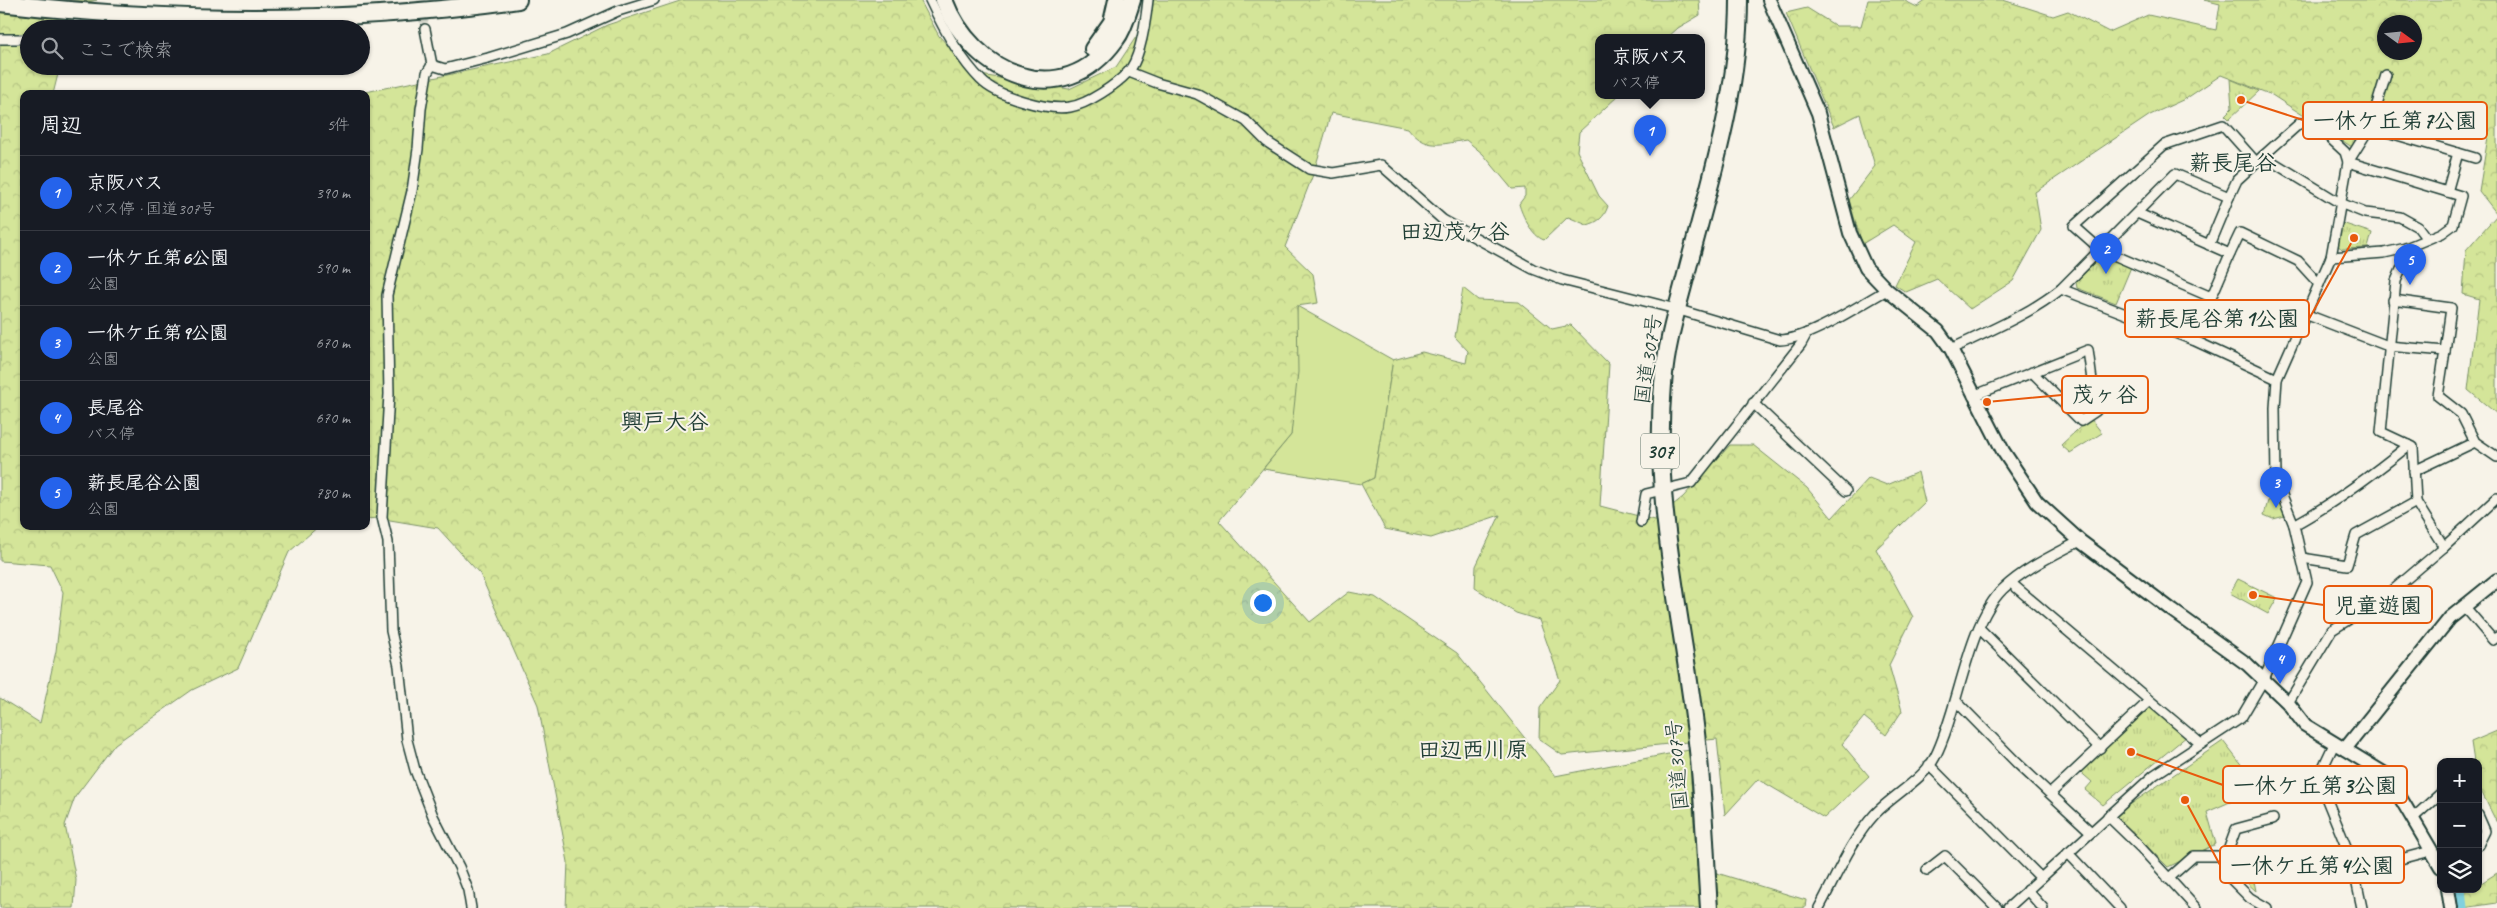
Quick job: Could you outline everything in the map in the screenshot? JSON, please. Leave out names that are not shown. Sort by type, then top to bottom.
[{"type":"highway","points":[[33,0],[138,9],[221,11],[340,8],[435,0]]},
{"type":"highway","points":[[0,3],[138,15],[278,18],[429,10],[518,0]]},
{"type":"highway","points":[[944,0],[954,22],[983,56],[1016,75],[1044,80],[1075,74],[1103,55],[1118,37],[1132,0]]},
{"type":"highway","points":[[956,0],[973,31],[993,51],[1007,61],[1035,70],[1063,67],[1078,62],[1089,53],[1108,31],[1118,0]]},
{"type":"highway","name":"国道307号","points":[[1709,908],[1698,743],[1662,488],[1660,437],[1663,383],[1676,309],[1724,130],[1737,66],[1739,0]]},
{"type":"street","points":[[432,65],[445,69],[488,58],[567,34],[618,11],[654,0]]},
{"type":"street","points":[[930,0],[960,54],[982,81],[1008,96],[1038,104],[1070,107],[1094,98],[1129,72],[1144,34],[1148,0]]},
{"type":"street","points":[[1769,0],[1818,113],[1850,233],[1866,268],[1887,290],[1938,331],[1951,349],[1973,396],[2003,451],[2037,502],[2080,541],[2247,664],[2288,703],[2304,725],[2340,745],[2386,775],[2437,861]]},
{"type":"street","points":[[425,28],[432,65],[426,73],[412,191],[387,295],[389,394],[382,517],[388,542],[391,631],[400,666],[407,740],[415,770],[433,816],[459,866],[468,890],[471,908]]},
{"type":"street","points":[[0,39],[20,39]]},
{"type":"street","points":[[1129,72],[1157,83],[1197,94],[1246,121],[1267,142],[1309,169],[1333,173],[1382,165],[1443,220],[1533,269],[1562,280],[1676,309],[1780,340],[1792,339],[1807,333],[1887,290]]},
{"type":"street","points":[[2008,908],[2154,775],[2241,718],[2264,679],[2307,582],[2294,525],[2276,480],[2275,408],[2277,379],[2331,256],[2348,162],[2370,127],[2386,75]]},
{"type":"street","points":[[2209,245],[2237,180],[2300,123],[2316,125],[2345,152],[2348,162]]},
{"type":"street","points":[[2211,297],[2100,248],[2074,226],[2164,144],[2223,125],[2259,159],[2340,203],[2365,213],[2400,217],[2418,227],[2427,240]]},
{"type":"street","points":[[2370,127],[2475,158]]},
{"type":"street","points":[[2447,192],[2458,153]]},
{"type":"street","points":[[2331,256],[2384,253],[2406,248],[2427,240],[2453,225],[2461,196],[2348,162]]},
{"type":"street","points":[[1951,349],[2014,319],[2062,289],[2100,248],[2175,174],[2229,197]]},
{"type":"street","points":[[2137,213],[2230,254]]},
{"type":"street","points":[[2193,340],[2240,233],[2298,261],[2319,284]]},
{"type":"street","points":[[2406,248],[2405,260],[2396,281],[2393,300],[2381,432],[2413,447],[2416,502],[2444,547]]},
{"type":"street","points":[[2062,289],[2193,340],[2277,379]]},
{"type":"street","points":[[2393,300],[2451,308],[2438,396],[2461,414],[2475,442],[2497,457]]},
{"type":"street","points":[[2305,314],[2388,346],[2445,351]]},
{"type":"street","points":[[1641,522],[1646,494],[1662,488],[1691,483],[1752,403],[1801,344],[1807,333]]},
{"type":"street","points":[[1973,396],[2032,372],[2088,350],[2096,411],[2081,421],[2032,372]]},
{"type":"street","points":[[1752,403],[1846,490]]},
{"type":"street","points":[[2414,471],[2475,442]]},
{"type":"street","points":[[2294,525],[2333,503],[2345,492],[2367,479],[2409,445]]},
{"type":"street","points":[[2288,703],[2332,630],[2385,597],[2444,547],[2497,498]]},
{"type":"street","points":[[2302,558],[2347,565],[2356,535],[2416,502]]},
{"type":"street","points":[[1819,908],[1860,833],[1874,815],[1935,758],[1956,701],[1978,628],[2003,589],[2018,576],[2080,541]]},
{"type":"street","points":[[2362,908],[2355,871],[2337,820],[2318,778],[2340,745],[2450,618],[2497,580]]},
{"type":"street","points":[[2011,583],[2201,744]]},
{"type":"street","points":[[2464,606],[2493,640],[2497,637]]},
{"type":"street","points":[[1978,628],[2100,748]]},
{"type":"street","points":[[1956,701],[2016,763],[2051,793],[2090,832]]},
{"type":"street","points":[[2051,793],[2149,701]]},
{"type":"street","points":[[1929,765],[2041,878]]},
{"type":"street","points":[[2412,819],[2437,796]]},
{"type":"street","points":[[2108,816],[2141,848],[2196,908]]},
{"type":"street","points":[[2267,908],[2250,898],[2226,874],[2226,856],[2236,829],[2273,819]]},
{"type":"street","points":[[2482,824],[2485,831],[2482,837]]},
{"type":"street","points":[[2355,871],[2431,851]]},
{"type":"street","points":[[2068,853],[2120,908]]},
{"type":"street","points":[[1927,870],[1944,856],[1997,908]]},
{"type":"street","points":[[2168,879],[2194,856],[2226,856]]},
{"type":"street","points":[[2027,890],[2043,908]]},
{"type":"street","points":[[2449,893],[2451,908]]},
{"type":"green space","points":[[0,0],[97,0],[74,5],[71,20],[20,20],[20,75],[58,75],[54,90],[20,90],[20,530],[314,530],[289,552],[238,668],[192,690],[115,744],[75,797],[65,825],[76,880],[74,908],[0,908],[0,698],[40,723],[56,651],[63,592],[50,565],[0,561]]},
{"type":"green space","points":[[683,0],[920,0],[939,36],[974,74],[1069,89],[1116,67],[1142,28],[1152,0],[1699,0],[1700,15],[1671,34],[1595,34],[1595,99],[1615,99],[1579,132],[1577,151],[1599,196],[1608,206],[1605,214],[1600,219],[1587,225],[1568,217],[1544,240],[1535,234],[1520,209],[1519,204],[1525,196],[1525,188],[1512,189],[1483,154],[1466,140],[1441,144],[1428,143],[1421,140],[1408,128],[1331,113],[1314,172],[1285,247],[1313,274],[1318,303],[1297,306],[1298,372],[1291,435],[1219,521],[1310,622],[1349,592],[1375,597],[1457,653],[1555,776],[1689,750],[1697,867],[1806,900],[1805,908],[566,908],[568,862],[538,705],[480,574],[438,528],[378,518],[370,519],[370,91],[548,54],[607,25]]},
{"type":"green space","points":[[1868,0],[1903,0],[1917,7],[1927,0],[2003,0],[2053,16],[2068,11],[2109,32],[2148,15],[2216,30],[2220,4],[2204,0],[2497,0],[2497,214],[2479,191],[2488,137],[2474,130],[2374,101],[2352,147],[2272,95],[2221,75],[2187,98],[2150,115],[2035,192],[2041,230],[2013,281],[1970,309],[1937,279],[1906,292],[1895,285],[1916,242],[1893,225],[1862,244],[1849,200],[1875,166],[1860,114],[1834,127],[1786,13],[1807,8],[1836,26],[1861,26]]},
{"type":"green space","points":[[2230,79],[2259,91],[2229,119],[2225,115],[2232,108]]},
{"type":"green space","points":[[2497,215],[2497,414],[2468,390],[2479,299],[2463,294],[2466,250]]},
{"type":"green space","points":[[2342,223],[2372,233],[2368,248],[2342,249],[2336,244]]},
{"type":"green space","points":[[2102,256],[2131,267],[2116,303],[2077,288],[2076,282]]},
{"type":"green space","points":[[1463,288],[1478,300],[1519,302],[1552,329],[1571,325],[1609,364],[1600,506],[1654,520],[1683,497],[1730,445],[1753,445],[1807,488],[1832,518],[1869,478],[1887,485],[1918,472],[1925,502],[1876,549],[1913,617],[1889,665],[1902,711],[1886,735],[1864,717],[1842,744],[1869,776],[1824,818],[1758,779],[1725,815],[1717,739],[1562,755],[1539,739],[1540,708],[1560,680],[1539,620],[1516,613],[1475,588],[1476,566],[1500,515],[1431,538],[1385,529],[1361,484],[1374,478],[1393,360],[1422,352],[1466,363],[1468,351],[1455,337]]},
{"type":"green space","points":[[1297,306],[1393,360],[1374,478],[1361,484],[1263,469],[1291,435]]},
{"type":"green space","points":[[2090,418],[2102,433],[2070,453],[2061,445]]},
{"type":"green space","points":[[2281,497],[2289,515],[2273,519],[2264,515],[2268,501]]},
{"type":"green space","points":[[2238,579],[2277,598],[2268,614],[2230,593]]},
{"type":"green space","points":[[2149,701],[2187,736],[2103,805],[2085,790],[2092,782],[2077,769]]},
{"type":"green space","points":[[2497,731],[2497,823],[2482,793],[2482,758],[2473,758],[2471,742]]},
{"type":"green space","points":[[2223,741],[2260,789],[2207,812],[2216,844],[2168,867],[2115,815]]},
{"type":"green space","points":[[2254,848],[2253,876],[2256,891],[2235,872],[2235,849]]},
{"type":"green space","points":[[2294,849],[2300,849],[2308,879],[2297,882],[2293,868]]},
{"type":"green space","points":[[2497,873],[2497,903],[2463,908],[2461,895],[2464,893],[2482,893],[2482,882]]},
{"type":"waterway","points":[[2456,893],[2458,908]]},
{"type":"tunnel","points":[[421,0],[425,29]]},
{"type":"place","name":"一休ケ丘第7公園","points":[[2241,100]]},
{"type":"place","name":"京阪バス","points":[[1650,156]]},
{"type":"place","name":"薪長尾谷第1公園","points":[[2354,238]]},
{"type":"place","name":"一休ケ丘第6公園","points":[[2106,274]]},
{"type":"place","name":"薪長尾谷公園","points":[[2410,285]]},
{"type":"place","name":"茂ヶ谷","points":[[1987,402]]},
{"type":"place","name":"一休ケ丘第9公園","points":[[2276,508]]},
{"type":"place","name":"児童遊園","points":[[2253,595]]},
{"type":"place","name":"長尾谷","points":[[2280,684]]},
{"type":"place","name":"一休ケ丘第3公園","points":[[2131,752]]},
{"type":"place","name":"一休ケ丘第4公園","points":[[2185,800]]},
{"type":"district","name":"薪長尾谷","points":[[2233,162]]},
{"type":"district","name":"田辺茂ケ谷","points":[[1455,231]]},
{"type":"district","name":"興戸大谷","points":[[665,421]]},
{"type":"district","name":"田辺西川原","points":[[1473,749]]}]
